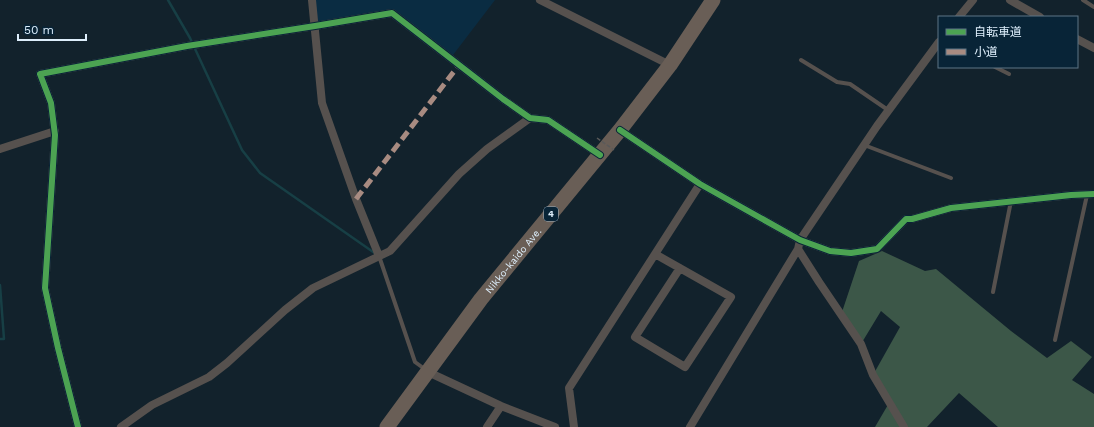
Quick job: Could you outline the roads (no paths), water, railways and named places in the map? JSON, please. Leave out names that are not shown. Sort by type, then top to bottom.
[{"type":"highway","name":"Nikko-kaido Ave.","points":[[387,427],[481,299],[600,155],[670,65],[713,0]]},
{"type":"street","points":[[312,0],[322,103],[378,256]]},
{"type":"street","points":[[540,0],[670,65]]},
{"type":"street","points":[[960,16],[973,0]]},
{"type":"street","points":[[1010,0],[1038,16]]},
{"type":"street","points":[[78,427],[58,348],[45,288],[55,131],[51,104],[40,74],[187,46],[392,13],[503,99],[530,118],[548,120],[600,155]]},
{"type":"street","points":[[1078,40],[1094,48]]},
{"type":"street","points":[[690,427],[798,249],[800,240],[864,145],[938,43]]},
{"type":"street","points":[[120,427],[152,405],[209,377],[227,363],[285,310],[314,288],[390,251],[459,174],[481,154],[530,118]]},
{"type":"street","points":[[620,130],[700,184],[800,240],[830,251],[851,253],[877,249],[906,219],[912,219],[951,208],[1090,194]]},
{"type":"street","points":[[0,149],[55,131]]},
{"type":"street","points":[[574,427],[569,388],[700,184]]},
{"type":"street","points":[[798,249],[861,344],[873,375],[904,427]]},
{"type":"street","points":[[655,254],[680,268],[731,297],[685,367],[635,337],[680,268]]},
{"type":"street","points":[[428,372],[501,406],[555,427]]},
{"type":"street","points":[[487,427],[501,406]]},
{"type":"lane","points":[[1083,0],[1094,7]]},
{"type":"lane","points":[[801,60],[837,82],[850,84],[889,110]]},
{"type":"lane","points":[[997,68],[1009,74]]},
{"type":"lane","points":[[864,145],[951,178]]},
{"type":"lane","points":[[1055,340],[1090,194]]},
{"type":"lane","points":[[993,292],[1011,201]]},
{"type":"lane","points":[[378,256],[415,362],[428,372]]},
{"type":"waterway","points":[[168,0],[190,38],[242,150],[260,173],[376,254]]},
{"type":"waterway","points":[[0,285],[4,339],[0,339]]}]
